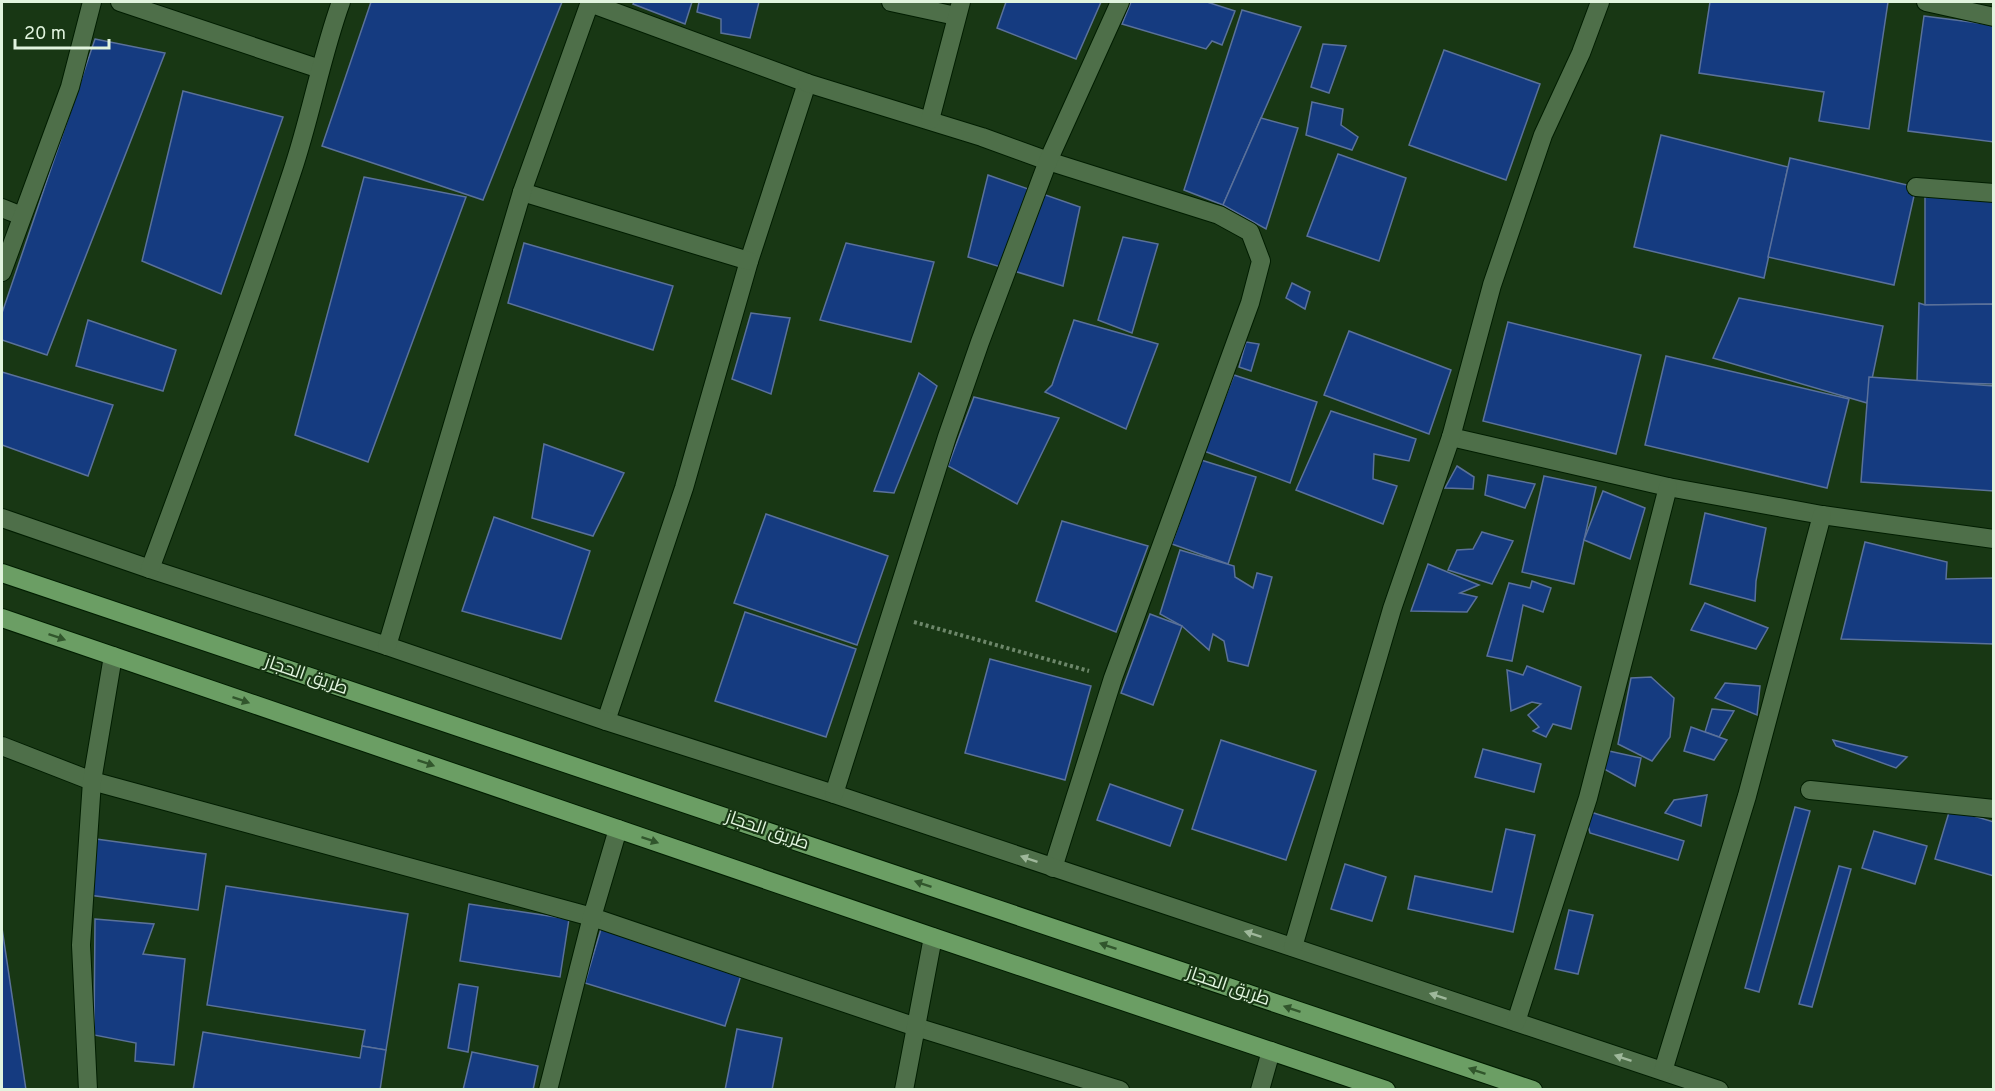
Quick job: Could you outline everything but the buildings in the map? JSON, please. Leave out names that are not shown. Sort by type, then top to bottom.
[{"type":"main road","name":"طريق الحجاز","points":[[2,573],[1533,1089]]},
{"type":"main road","points":[[2,618],[933,937],[1386,1089]]},
{"type":"street","points":[[2,272],[70,87],[92,2]]},
{"type":"street","points":[[120,2],[320,69]]},
{"type":"street","points":[[150,569],[231,352],[294,168],[320,69],[341,2]]},
{"type":"street","points":[[387,646],[522,192],[590,2],[807,83],[870,104],[930,120],[1048,161],[1220,215],[1250,232],[1261,261],[1250,303],[1113,678],[1053,868]]},
{"type":"street","points":[[891,2],[959,9],[930,120]]},
{"type":"street","points":[[834,794],[980,342],[1048,161],[1120,2]]},
{"type":"street","points":[[1293,947],[1392,609],[1450,437],[1492,285],[1539,146],[1581,52],[1600,2]]},
{"type":"street","points":[[1926,2],[1994,17]]},
{"type":"street","points":[[606,722],[684,488],[749,261],[807,83]]},
{"type":"street","points":[[1916,187],[1994,193]]},
{"type":"street","points":[[522,192],[749,261]]},
{"type":"street","points":[[2,208],[22,216]]},
{"type":"street","points":[[1450,437],[1668,487],[1822,515],[1994,539]]},
{"type":"street","points":[[1516,1022],[1588,798],[1668,487]]},
{"type":"street","points":[[1663,1071],[1747,796],[1822,515]]},
{"type":"street","points":[[2,518],[387,646],[606,722],[834,794],[1719,1089]]},
{"type":"street","points":[[88,1089],[81,945],[92,781],[113,656]]},
{"type":"street","points":[[2,746],[92,781],[592,917],[916,1027],[1120,1089]]},
{"type":"street","points":[[1810,790],[1994,809]]},
{"type":"street","points":[[548,1089],[592,917],[618,829]]},
{"type":"street","points":[[904,1089],[933,937]]},
{"type":"street","points":[[1260,1089],[1270,1051]]},
{"type":"path","points":[[892,615],[1113,678]]}]
